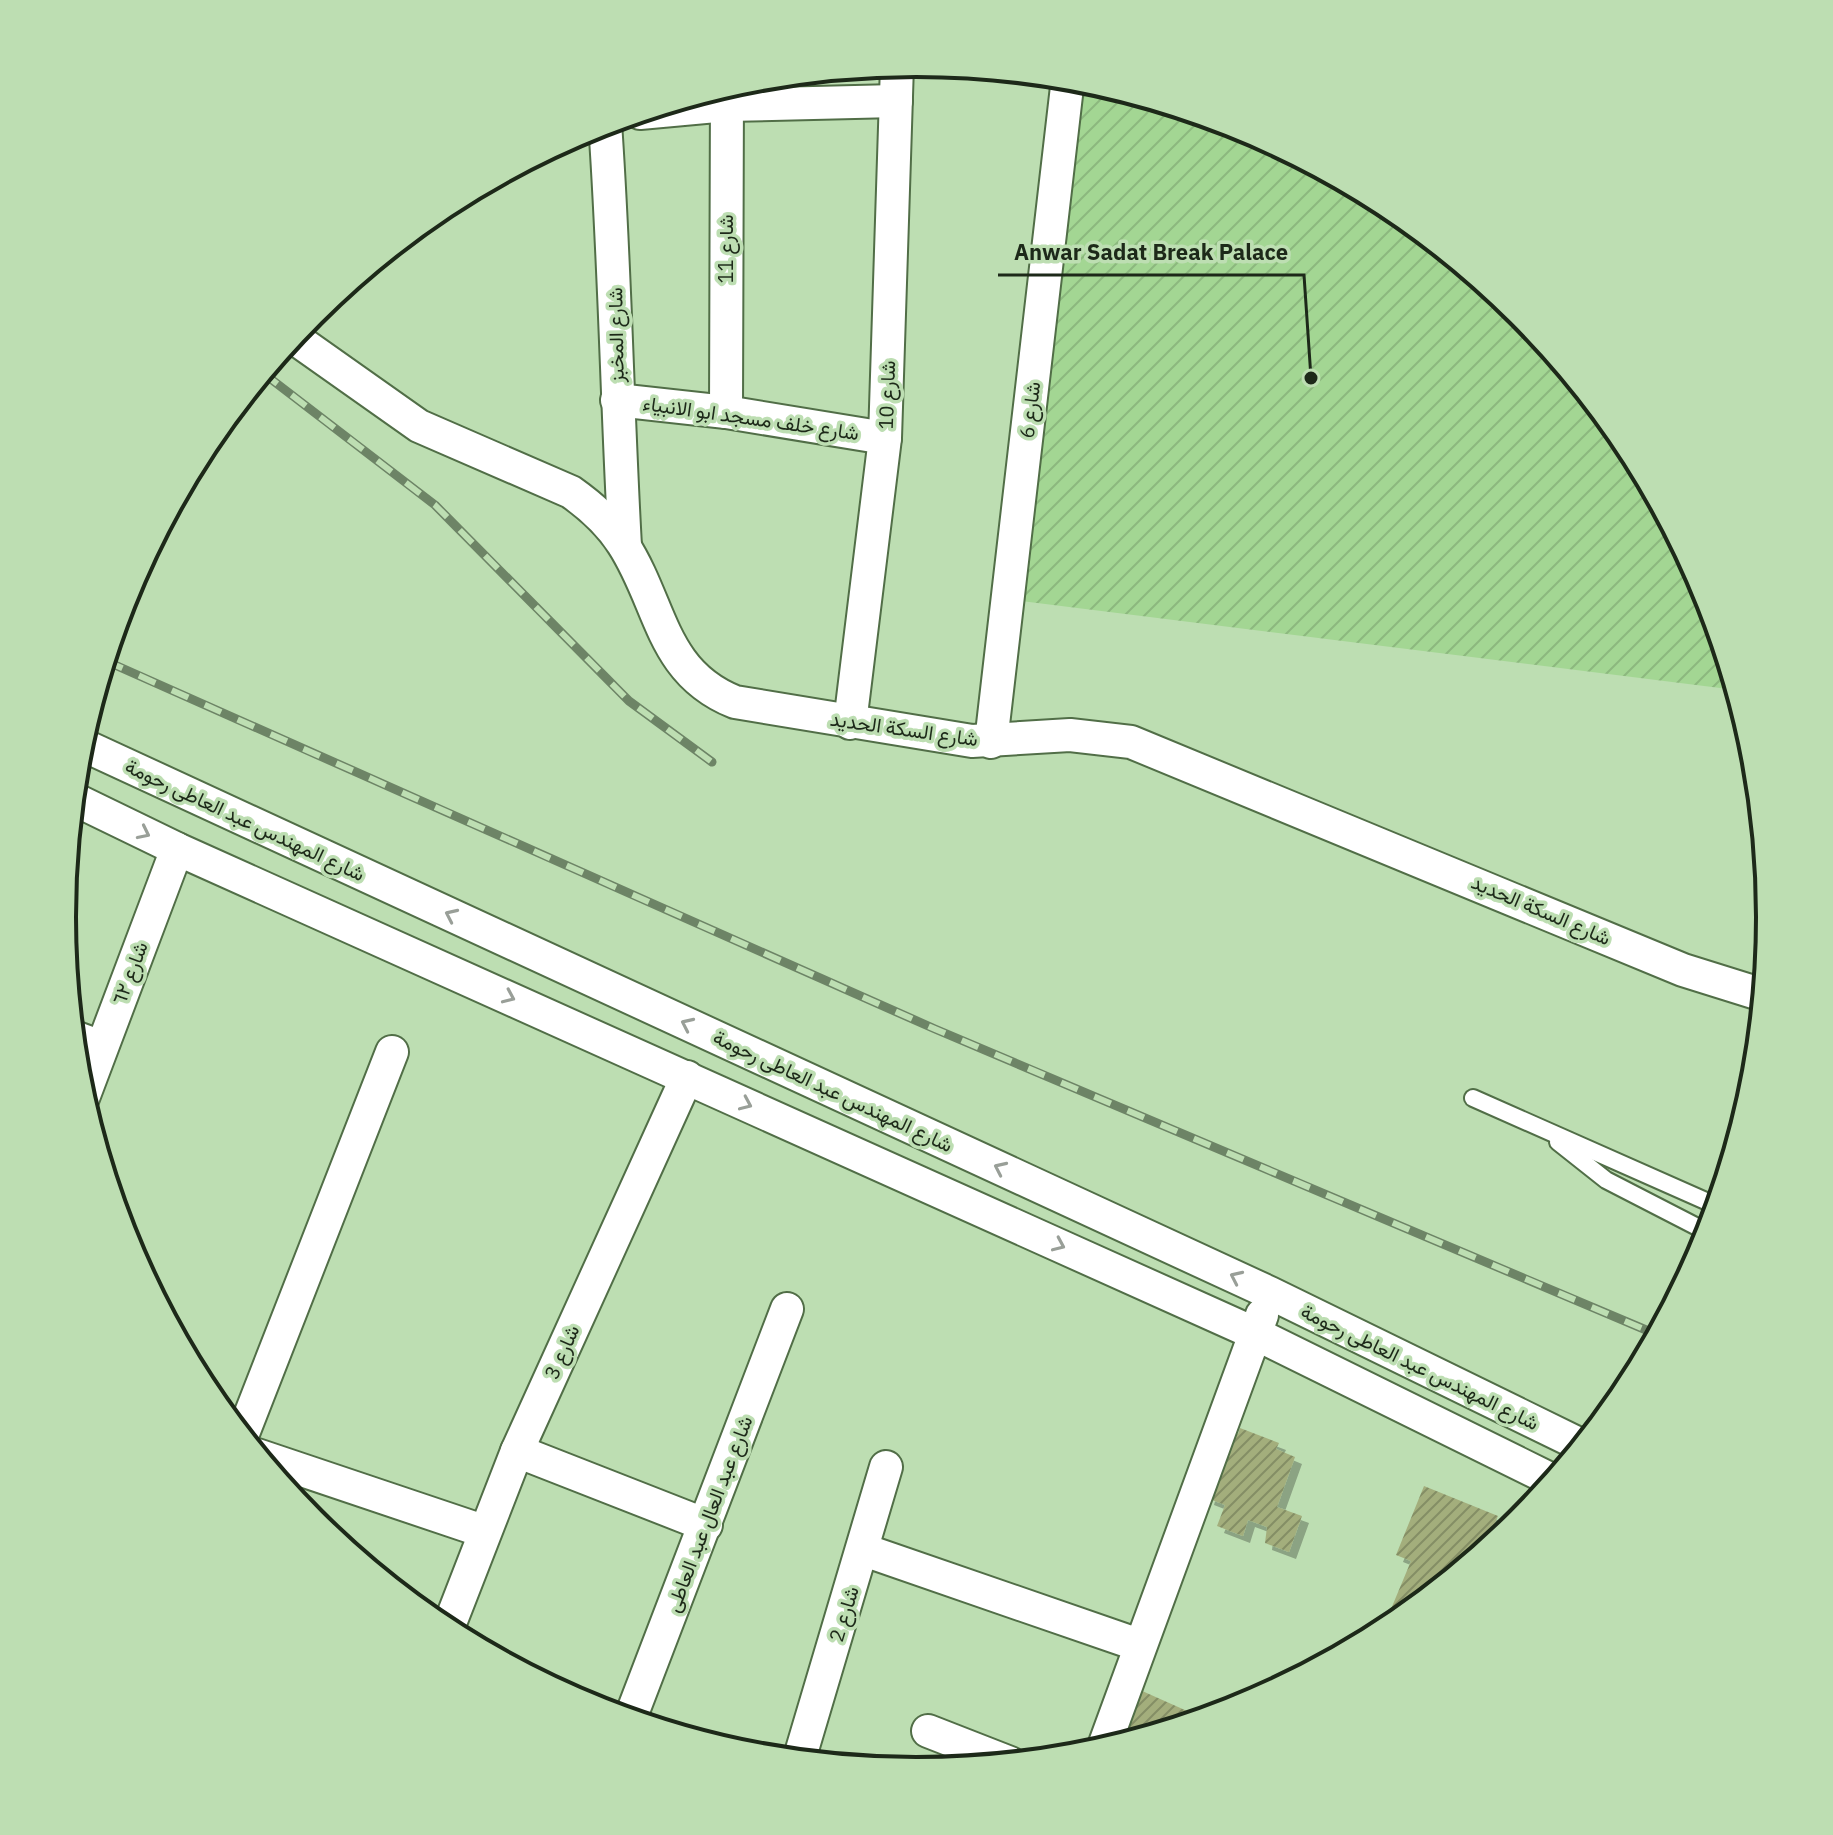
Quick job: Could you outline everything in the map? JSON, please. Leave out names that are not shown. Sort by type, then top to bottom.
[{"type":"street","name":"شارع 10","points":[[850,723],[885,438],[897,78]]},
{"type":"street","name":"شارع 6","points":[[991,742],[1067,91]]},
{"type":"street","points":[[739,96],[896,101]]},
{"type":"street","name":"شارع 11","points":[[726,412],[727,99]]},
{"type":"street","name":"شارع المخبز","points":[[606,137],[616,284],[617,400],[625,546]]},
{"type":"street","name":"شارع السكة الحديد","points":[[303,344],[419,426],[571,492],[608,522],[625,546],[676,656],[701,684],[735,702],[850,723],[991,742],[1070,735],[1100,736],[1160,751],[1683,970],[1753,992]]},
{"type":"street","name":"شارع خلف مسجد ابو الانبياء","points":[[617,400],[726,412],[885,438]]},
{"type":"street","name":"شارع المهندس عبد العاطى رحومة","points":[[93,750],[1270,1293],[1573,1441]]},
{"type":"street","points":[[84,804],[177,849],[1256,1334],[1544,1476]]},
{"type":"street","name":"شارع ٦٢","points":[[88,1042],[177,849]]},
{"type":"street","points":[[247,1424],[392,1052]]},
{"type":"street","name":"شارع 3","points":[[452,1617],[483,1531],[517,1451],[687,1077]]},
{"type":"street","points":[[1108,1735],[1270,1293]]},
{"type":"street","name":"شارع عبد العال عبد العاطى","points":[[634,1709],[787,1309]]},
{"type":"street","points":[[517,1451],[706,1525]]},
{"type":"street","points":[[277,1462],[483,1531]]},
{"type":"street","name":"شارع 2","points":[[802,1750],[864,1550],[886,1467]]},
{"type":"street","points":[[864,1550],[1139,1645]]},
{"type":"street","points":[[928,1731],[988,1754]]},
{"type":"lane","points":[[1473,1098],[1707,1202]]},
{"type":"lane","points":[[1538,1127],[1606,1180],[1697,1227]]},
{"type":"green space","points":[[1082,94],[1187,122],[1238,141],[1337,190],[1428,251],[1511,323],[1583,406],[1644,497],[1693,596],[1725,689],[1021,601]]},
{"type":"building","points":[[1240,1428],[1279,1443],[1276,1449],[1295,1457],[1277,1507],[1302,1516],[1289,1552],[1265,1543],[1267,1527],[1248,1520],[1243,1536],[1217,1526],[1225,1505],[1207,1498],[1225,1429],[1238,1434]]},
{"type":"building","points":[[1424,1486],[1498,1516],[1492,1530],[1471,1549],[1390,1611],[1411,1561],[1396,1555]]},
{"type":"building","points":[[1140,1690],[1189,1712],[1134,1729],[1122,1732]]},
{"type":"railway","points":[[272,380],[435,505],[629,701],[712,762]]},
{"type":"railway","points":[[116,665],[935,1029],[1648,1331]]},
{"type":"place","name":"Anwar Sadat Break Palace","points":[[1311,378]]}]
